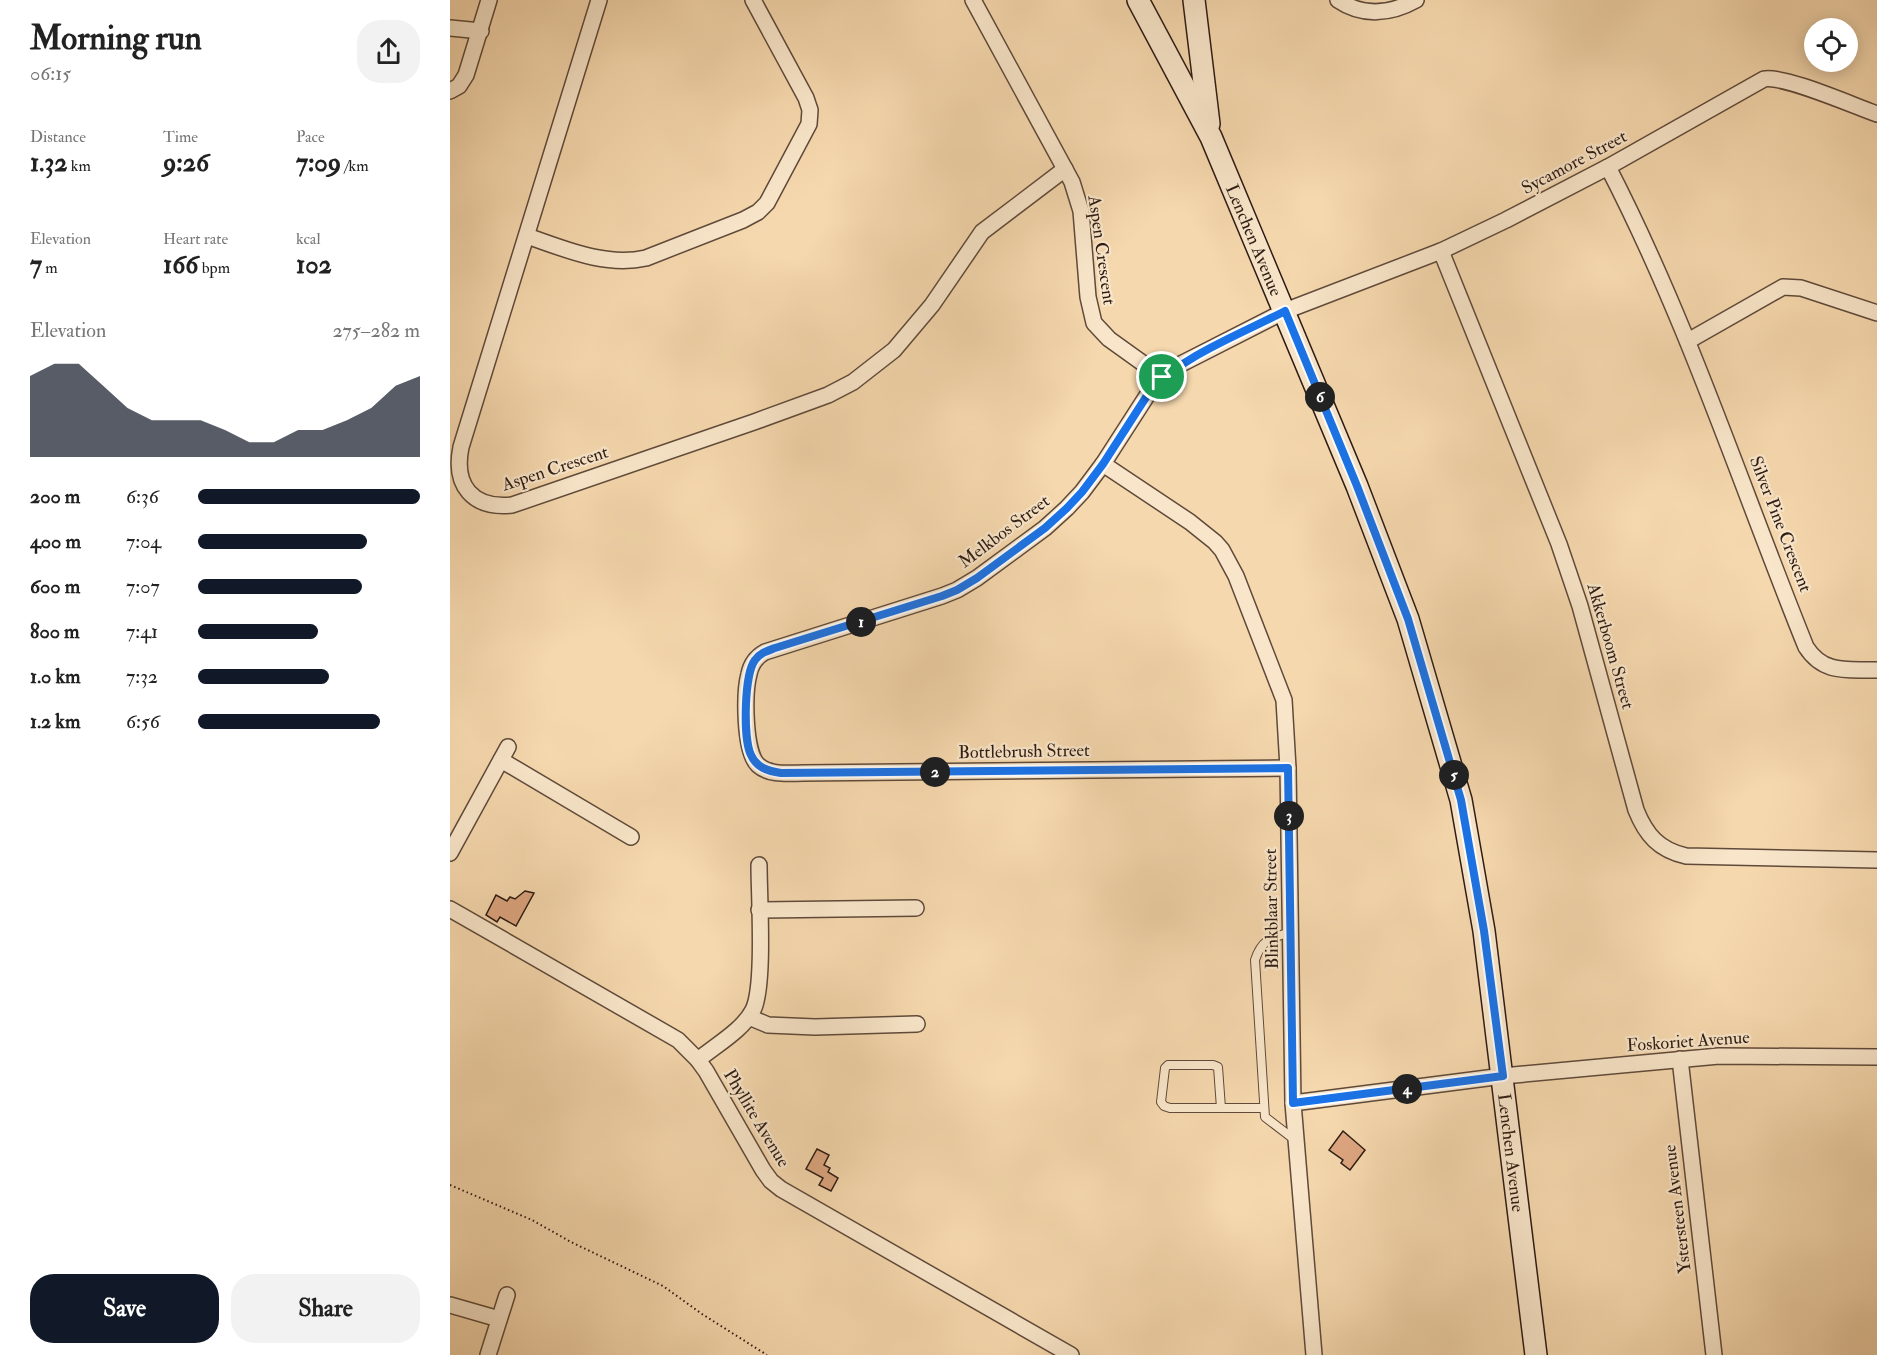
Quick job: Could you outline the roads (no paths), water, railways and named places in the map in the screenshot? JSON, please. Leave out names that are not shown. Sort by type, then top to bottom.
[{"type":"main road","points":[[1138,0],[1211,136]]},
{"type":"main road","points":[[1194,0],[1211,136]]},
{"type":"main road","name":"Lenchen Avenue","points":[[1211,136],[1357,486],[1408,619],[1461,800],[1484,931],[1536,1355]]},
{"type":"street","points":[[450,91],[459,86],[466,75],[489,0]]},
{"type":"street","name":"Aspen Crescent","points":[[599,0],[459,457],[459,475],[471,494],[478,500],[496,506],[512,505],[754,422],[828,395],[854,382],[894,350],[932,304],[982,232],[1065,169]]},
{"type":"street","points":[[527,236],[599,259],[631,261],[646,258],[735,224],[758,212],[767,203],[809,124],[811,116],[806,98],[753,0]]},
{"type":"street","name":"Aspen Crescent","points":[[973,0],[1065,169],[1081,211],[1088,297],[1094,323],[1109,339],[1162,377]]},
{"type":"street","points":[[1338,0],[1354,8],[1375,12],[1389,12],[1416,0]]},
{"type":"street","points":[[450,28],[481,31]]},
{"type":"street","name":"Sycamore Street","points":[[1285,311],[1441,251],[1506,220],[1608,167],[1732,96],[1770,78],[1790,82],[1877,114]]},
{"type":"street","name":"Silver Pine Crescent","points":[[1608,167],[1639,226],[1713,400],[1806,647],[1816,660],[1828,667],[1877,670]]},
{"type":"street","name":"Akkerboom Street","points":[[1441,251],[1559,544],[1581,606],[1636,810],[1645,831],[1658,845],[1675,854],[1686,856],[1877,860]]},
{"type":"street","points":[[1688,341],[1783,287],[1801,288],[1877,313]]},
{"type":"street","name":"Melkbos Street","points":[[752,666],[759,656],[775,648],[942,596],[965,585],[1045,528],[1082,492],[1150,391],[1162,377],[1179,365],[1285,311]]},
{"type":"street","name":"Blinkblaar Street","points":[[1103,464],[1207,535],[1225,555],[1236,576],[1284,700],[1288,768],[1293,1103],[1314,1355]]},
{"type":"street","name":"Bottlebrush Street","points":[[752,666],[746,687],[747,743],[755,762],[771,772],[1288,768]]},
{"type":"street","points":[[450,853],[505,754],[631,837]]},
{"type":"street","points":[[698,1060],[749,1017],[758,998],[759,865]]},
{"type":"street","points":[[759,910],[916,908]]},
{"type":"street","name":"Phyllite Avenue","points":[[450,909],[678,1040],[698,1060],[771,1181],[790,1195],[1071,1355]]},
{"type":"street","points":[[749,1017],[768,1025],[815,1027],[917,1024]]},
{"type":"street","name":"Foskoriet Avenue","points":[[1293,1103],[1503,1076],[1680,1059],[1739,1055],[1877,1057]]},
{"type":"street","name":"Ystersteen Avenue","points":[[1680,1059],[1714,1355]]},
{"type":"street","points":[[488,1355],[507,1295]]},
{"type":"street","points":[[450,1305],[499,1319]]},
{"type":"lane","points":[[1291,932],[1268,939],[1259,948],[1255,960],[1265,1117],[1296,1141]]},
{"type":"lane","points":[[1221,1108],[1218,1067],[1168,1065],[1165,1068],[1161,1102],[1164,1106],[1170,1108],[1221,1108],[1264,1108]]}]
